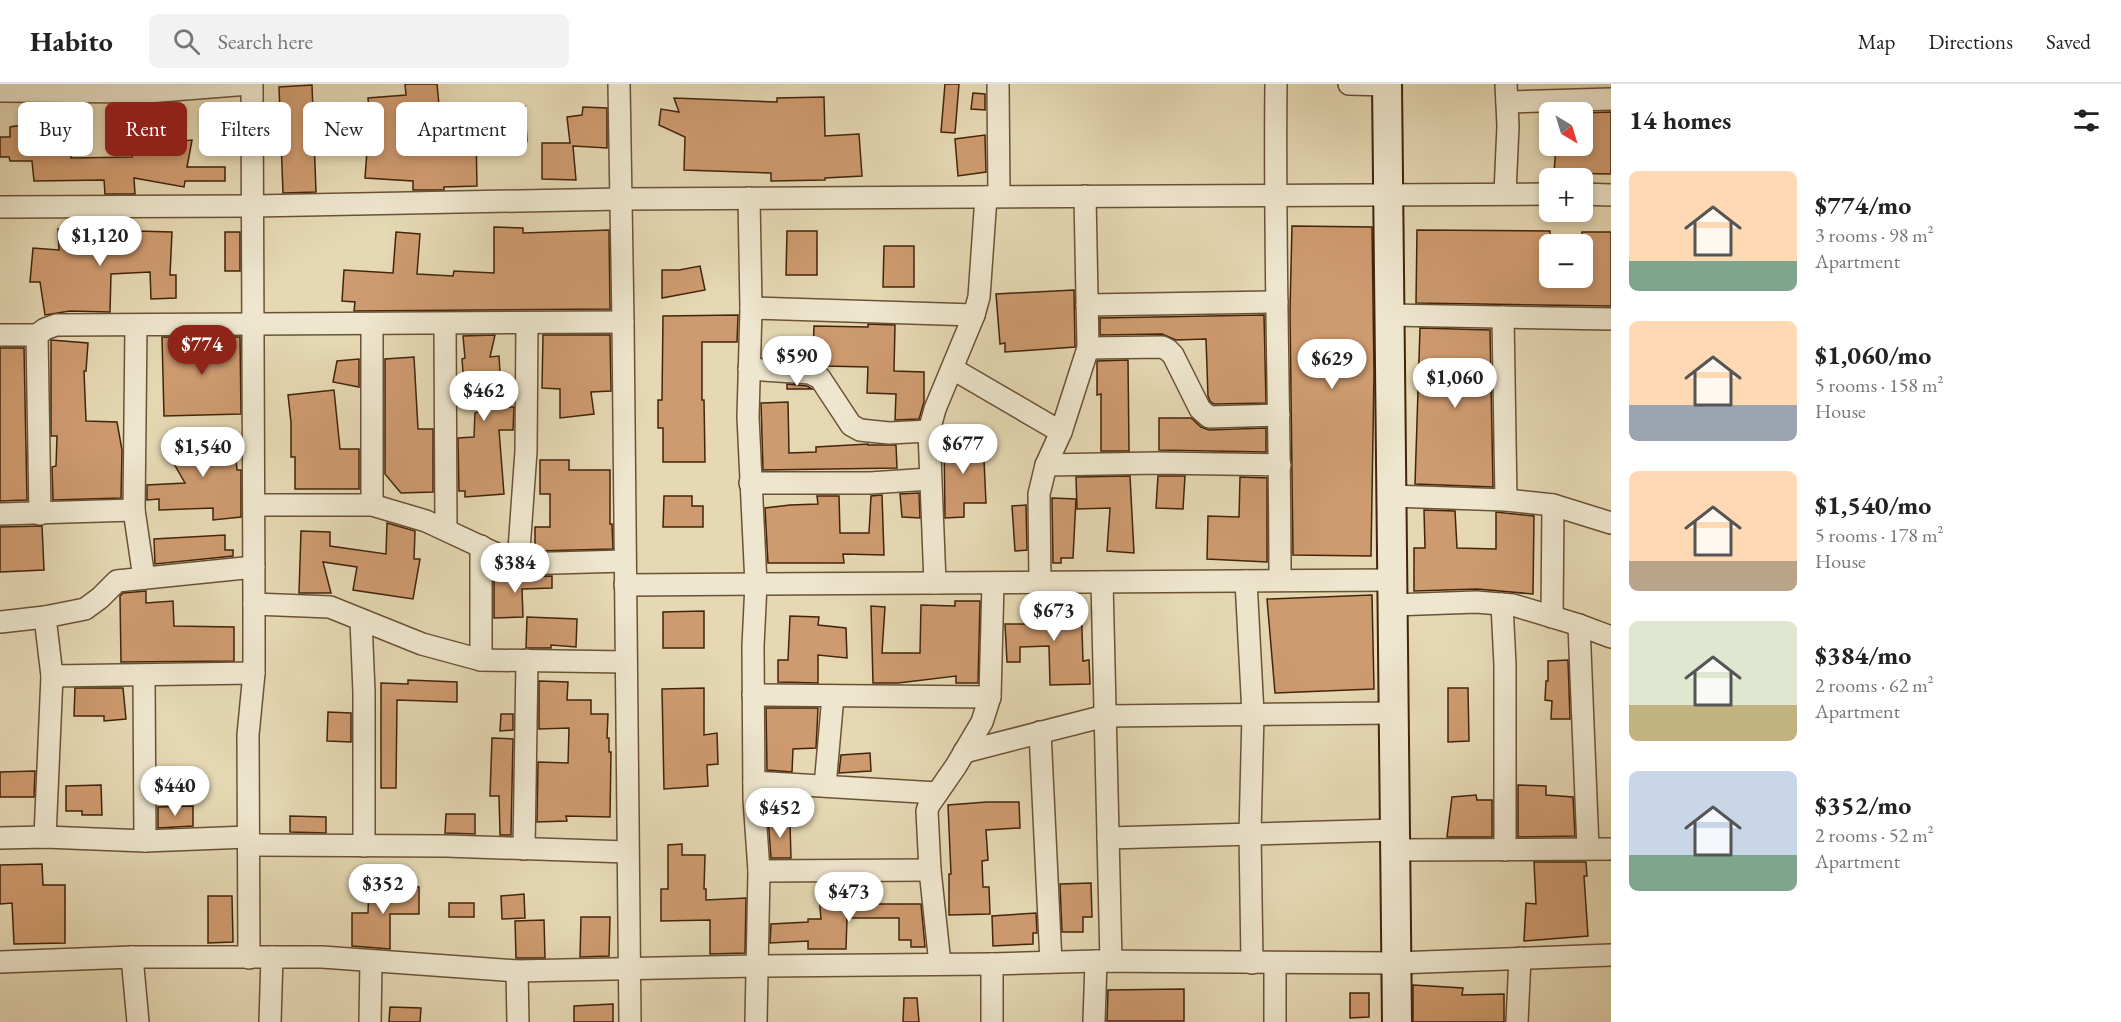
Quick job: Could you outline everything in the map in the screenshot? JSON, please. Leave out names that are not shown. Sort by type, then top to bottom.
[{"type":"street","points":[[0,91],[250,84],[254,673],[248,735],[249,957]]},
{"type":"street","points":[[619,84],[630,1022]]},
{"type":"street","points":[[935,583],[929,431],[935,409],[953,369],[979,297],[993,196],[998,84]]},
{"type":"street","points":[[1276,84],[1275,195],[1280,580]]},
{"type":"street","points":[[1349,84],[1387,84],[1397,1022]]},
{"type":"street","points":[[1504,193],[1508,126],[1506,93],[1611,99]]},
{"type":"street","points":[[0,207],[252,206],[621,199],[1539,194]]},
{"type":"street","points":[[1593,194],[1611,195]]},
{"type":"street","points":[[1040,582],[1039,494],[1046,465],[1060,432],[1088,348],[1085,196]]},
{"type":"street","points":[[749,198],[750,483],[756,584],[753,695],[754,782],[759,871],[756,1022]]},
{"type":"street","points":[[1087,305],[1277,302]]},
{"type":"street","points":[[751,308],[974,315]]},
{"type":"street","points":[[1390,315],[1611,319]]},
{"type":"street","points":[[1503,317],[1506,500]]},
{"type":"street","points":[[0,335],[37,335],[45,328],[56,325],[623,322]]},
{"type":"street","points":[[518,564],[526,451],[527,323]]},
{"type":"street","points":[[445,324],[446,529]]},
{"type":"street","points":[[372,325],[372,505]]},
{"type":"street","points":[[136,326],[134,510],[144,578]]},
{"type":"street","points":[[37,335],[40,514]]},
{"type":"street","points":[[1088,348],[1162,347],[1173,355],[1200,409],[1209,417],[1279,415]]},
{"type":"street","points":[[749,369],[810,373],[820,378],[851,425],[860,430],[889,433],[929,431]]},
{"type":"street","points":[[953,369],[1060,432]]},
{"type":"street","points":[[1046,465],[1158,463],[1280,465]]},
{"type":"street","points":[[750,483],[870,483],[930,479]]},
{"type":"street","points":[[1392,496],[1506,500],[1553,505],[1611,523]]},
{"type":"street","points":[[254,505],[372,505],[446,529],[518,564],[625,561]]},
{"type":"street","points":[[1552,617],[1553,505]]},
{"type":"street","points":[[0,514],[134,510]]},
{"type":"street","points":[[481,546],[481,660]]},
{"type":"street","points":[[0,622],[85,609],[117,581],[254,567]]},
{"type":"street","points":[[625,585],[1280,580],[1502,604],[1579,625],[1611,637]]},
{"type":"street","points":[[1246,581],[1253,714],[1250,834],[1252,963]]},
{"type":"street","points":[[1094,1022],[1103,961],[1108,838],[1102,582]]},
{"type":"street","points":[[940,964],[930,870],[927,811],[982,722],[990,697],[993,583]]},
{"type":"street","points":[[254,604],[330,607],[422,644],[481,660],[626,662]]},
{"type":"street","points":[[1502,604],[1505,665],[1505,850]]},
{"type":"street","points":[[45,616],[52,676],[45,837]]},
{"type":"street","points":[[361,620],[364,692],[364,846]]},
{"type":"street","points":[[1579,625],[1588,848]]},
{"type":"street","points":[[524,849],[527,660]]},
{"type":"street","points":[[52,676],[254,673]]},
{"type":"street","points":[[144,676],[145,841]]},
{"type":"street","points":[[753,695],[990,697]]},
{"type":"street","points":[[825,786],[833,696]]},
{"type":"street","points":[[964,752],[1105,716],[1394,712]]},
{"type":"street","points":[[1041,732],[1051,962]]},
{"type":"street","points":[[754,782],[937,793]]},
{"type":"street","points":[[1108,838],[1250,834],[1395,840],[1505,850],[1611,849]]},
{"type":"street","points":[[0,838],[249,841],[627,852]]},
{"type":"street","points":[[759,871],[930,870]]},
{"type":"street","points":[[0,962],[132,957],[322,957],[518,971],[1103,961],[1396,963],[1611,955]]},
{"type":"street","points":[[132,957],[138,1022]]},
{"type":"street","points":[[270,1022],[272,957]]},
{"type":"street","points":[[1517,1022],[1520,958]]},
{"type":"street","points":[[370,1022],[371,961]]},
{"type":"street","points":[[1275,963],[1275,1022]]},
{"type":"street","points":[[992,964],[992,1022]]},
{"type":"street","points":[[518,971],[518,1022]]},
{"type":"building","points":[[405,84],[437,84],[439,102],[396,102],[396,156],[476,156],[477,186],[444,187],[444,190],[413,190],[413,181],[365,178],[367,156],[384,156],[384,102],[368,102],[368,98],[406,95]]},
{"type":"building","points":[[945,84],[959,84],[955,133],[941,132]]},
{"type":"building","points":[[312,85],[313,102],[303,102],[303,156],[315,156],[316,192],[283,193],[282,156],[291,156],[291,102],[280,102],[279,87]]},
{"type":"building","points":[[973,93],[985,94],[985,110],[971,109]]},
{"type":"building","points":[[824,97],[825,136],[859,134],[862,176],[825,178],[825,180],[771,181],[771,173],[684,170],[685,137],[659,125],[661,109],[679,112],[674,98],[777,102],[777,98]]},
{"type":"building","points":[[583,107],[607,108],[607,148],[573,146],[576,180],[542,179],[542,143],[570,143],[567,117],[582,115]]},
{"type":"building","points":[[1611,112],[1611,174],[1593,174],[1593,168],[1554,168],[1555,156],[1593,156],[1593,113]]},
{"type":"building","points":[[18,126],[18,156],[187,156],[187,140],[192,140],[187,167],[225,167],[225,181],[185,181],[184,187],[134,178],[135,194],[105,194],[104,180],[34,181],[32,161],[10,161],[9,157],[0,157],[0,137],[10,137],[10,127]]},
{"type":"building","points":[[985,135],[986,172],[958,176],[955,139]]},
{"type":"building","points":[[136,226],[136,231],[172,232],[170,275],[176,275],[176,298],[151,299],[150,272],[111,274],[110,312],[70,311],[45,315],[40,282],[30,282],[33,248],[59,250],[58,229]]},
{"type":"building","points":[[1292,226],[1372,227],[1374,373],[1371,556],[1293,555],[1290,311]]},
{"type":"building","points":[[494,227],[523,228],[523,233],[609,230],[610,309],[354,311],[355,302],[342,301],[344,270],[393,273],[396,232],[420,234],[417,274],[453,276],[454,271],[494,273]]},
{"type":"building","points":[[1417,230],[1550,231],[1550,234],[1539,234],[1539,288],[1593,288],[1593,234],[1582,234],[1582,232],[1611,232],[1611,306],[1416,303]]},
{"type":"building","points":[[787,231],[817,231],[817,275],[786,275]]},
{"type":"building","points":[[225,232],[240,232],[240,271],[225,271]]},
{"type":"building","points":[[884,246],[914,246],[914,287],[883,287]]},
{"type":"building","points":[[700,266],[705,290],[662,298],[662,270]]},
{"type":"building","points":[[1074,290],[1075,347],[1005,352],[1005,343],[1000,344],[996,294]]},
{"type":"building","points":[[738,315],[737,342],[702,342],[705,462],[663,462],[663,428],[658,428],[658,400],[662,400],[663,316]]},
{"type":"building","points":[[1264,315],[1266,403],[1214,404],[1210,401],[1206,339],[1176,340],[1162,334],[1100,335],[1100,318]]},
{"type":"building","points":[[868,324],[895,325],[894,371],[924,372],[924,402],[919,419],[895,420],[896,394],[867,393],[868,367],[824,366],[811,360],[788,359],[788,352],[813,353],[814,326],[868,327]]},
{"type":"building","points":[[1420,328],[1490,330],[1493,487],[1415,484]]},
{"type":"building","points":[[495,335],[490,357],[499,356],[502,407],[514,407],[513,430],[499,430],[504,494],[465,497],[465,491],[459,491],[458,438],[474,437],[475,413],[482,411],[476,384],[464,385],[463,336]]},
{"type":"building","points":[[543,335],[610,335],[611,391],[591,392],[594,414],[560,418],[560,389],[542,388]]},
{"type":"building","points":[[162,337],[240,337],[241,414],[164,416]]},
{"type":"building","points":[[51,340],[88,343],[86,371],[84,371],[86,421],[117,422],[122,450],[121,498],[53,500],[52,467],[56,466],[57,436],[51,436]]},
{"type":"building","points":[[0,348],[24,348],[27,500],[0,501]]},
{"type":"building","points":[[414,357],[418,429],[433,429],[433,492],[401,493],[385,474],[385,359]]},
{"type":"building","points":[[359,359],[359,387],[333,382],[337,361]]},
{"type":"building","points":[[1128,360],[1129,451],[1101,451],[1101,394],[1097,395],[1097,361]]},
{"type":"building","points":[[787,384],[807,386],[812,389],[787,389]]},
{"type":"building","points":[[334,390],[340,449],[359,449],[359,489],[295,489],[295,457],[291,457],[288,395]]},
{"type":"building","points":[[788,402],[789,453],[816,452],[816,447],[896,445],[897,468],[763,470],[761,403]]},
{"type":"building","points":[[1159,418],[1191,418],[1201,427],[1209,430],[1266,428],[1266,452],[1159,450]]},
{"type":"building","points":[[234,437],[237,470],[241,470],[241,517],[213,520],[213,508],[159,510],[159,499],[147,500],[147,485],[185,483],[162,443]]},
{"type":"building","points":[[944,439],[983,439],[986,503],[964,503],[964,517],[945,518]]},
{"type":"building","points":[[540,460],[569,460],[569,470],[610,470],[610,524],[612,524],[613,549],[535,551],[535,527],[550,527],[550,494],[540,494]]},
{"type":"building","points":[[1130,476],[1134,553],[1107,551],[1110,508],[1077,509],[1076,477]]},
{"type":"building","points":[[1158,476],[1185,476],[1183,509],[1156,508]]},
{"type":"building","points":[[1240,477],[1267,478],[1267,562],[1207,559],[1208,516],[1239,517]]},
{"type":"building","points":[[919,493],[920,518],[902,517],[900,494]]},
{"type":"building","points":[[882,495],[884,555],[843,554],[844,563],[768,563],[765,508],[818,504],[817,496],[839,496],[840,533],[869,533],[871,496]]},
{"type":"building","points":[[664,496],[692,496],[692,506],[703,506],[703,527],[663,527]]},
{"type":"building","points":[[1052,498],[1076,499],[1073,558],[1061,558],[1061,563],[1053,563]]},
{"type":"building","points":[[1026,505],[1027,550],[1015,551],[1012,506]]},
{"type":"building","points":[[1424,510],[1455,511],[1457,548],[1496,549],[1496,512],[1534,516],[1533,594],[1477,589],[1414,591],[1414,548],[1425,548]]},
{"type":"building","points":[[387,523],[415,531],[414,559],[420,559],[413,599],[353,590],[357,567],[323,562],[331,593],[299,593],[301,531],[330,532],[330,546],[386,554]]},
{"type":"building","points":[[42,526],[44,570],[0,572],[0,527]]},
{"type":"building","points":[[225,535],[225,550],[233,550],[233,556],[155,564],[154,539]]},
{"type":"building","points":[[552,576],[552,588],[522,589],[523,617],[494,618],[494,577]]},
{"type":"building","points":[[146,591],[146,603],[173,601],[174,626],[234,627],[234,661],[121,662],[120,596],[123,593]]},
{"type":"building","points":[[1372,595],[1374,689],[1275,693],[1267,599]]},
{"type":"building","points":[[955,601],[980,601],[978,683],[956,683],[956,676],[898,683],[873,683],[871,606],[885,607],[882,653],[920,653],[921,605],[955,606]]},
{"type":"building","points":[[1081,601],[1083,661],[1089,660],[1090,684],[1050,685],[1049,646],[1020,647],[1020,662],[1007,662],[1005,624],[1044,624],[1043,603]]},
{"type":"building","points":[[704,611],[704,648],[663,648],[663,612]]},
{"type":"building","points":[[790,616],[819,617],[818,625],[846,628],[847,658],[818,655],[818,683],[778,682],[778,660],[788,660]]},
{"type":"building","points":[[527,617],[577,619],[576,647],[551,645],[551,648],[526,648]]},
{"type":"building","points":[[1568,660],[1570,719],[1551,719],[1552,701],[1545,700],[1548,661]]},
{"type":"building","points":[[408,680],[457,682],[457,702],[397,700],[396,788],[381,788],[381,683],[408,684]]},
{"type":"building","points":[[539,681],[568,682],[567,700],[591,700],[591,714],[608,714],[607,738],[609,738],[609,752],[611,752],[610,817],[566,816],[567,821],[537,822],[538,762],[568,763],[569,728],[539,729]]},
{"type":"building","points":[[75,688],[123,688],[126,719],[104,721],[104,716],[74,716]]},
{"type":"building","points":[[704,688],[704,735],[717,733],[718,764],[707,765],[708,786],[664,789],[662,689]]},
{"type":"building","points":[[1448,688],[1468,688],[1469,741],[1448,742]]},
{"type":"building","points":[[766,708],[818,708],[816,748],[793,749],[792,772],[767,770]]},
{"type":"building","points":[[328,712],[351,713],[351,742],[327,741]]},
{"type":"building","points":[[501,714],[513,714],[513,730],[500,731]]},
{"type":"building","points":[[492,738],[513,739],[511,835],[500,835],[499,796],[490,796]]},
{"type":"building","points":[[870,753],[871,771],[839,773],[841,755]]},
{"type":"building","points":[[35,771],[34,797],[0,797],[0,772]]},
{"type":"building","points":[[101,785],[102,815],[82,815],[82,811],[66,811],[66,786]]},
{"type":"building","points":[[1518,785],[1546,786],[1546,795],[1573,797],[1575,836],[1518,837]]},
{"type":"building","points":[[1476,795],[1477,800],[1492,800],[1492,837],[1447,837],[1452,797]]},
{"type":"building","points":[[1019,802],[1020,828],[986,830],[988,860],[982,861],[983,887],[989,887],[990,914],[949,915],[949,874],[951,874],[948,805]]},
{"type":"building","points":[[193,806],[193,826],[158,828],[158,807]]},
{"type":"building","points":[[446,814],[475,814],[475,834],[445,833]]},
{"type":"building","points":[[290,816],[326,817],[326,833],[290,832]]},
{"type":"building","points":[[768,817],[778,817],[778,824],[790,824],[791,858],[771,858]]},
{"type":"building","points":[[682,844],[682,855],[705,855],[706,900],[746,898],[745,953],[710,954],[710,920],[661,921],[661,889],[668,889],[668,845]]},
{"type":"building","points":[[1534,862],[1586,862],[1587,876],[1584,876],[1588,936],[1524,941],[1526,903],[1536,904]]},
{"type":"building","points":[[42,864],[43,885],[65,885],[65,943],[14,944],[12,903],[0,904],[0,865]]},
{"type":"building","points":[[1091,883],[1092,917],[1083,917],[1083,932],[1062,932],[1060,884]]},
{"type":"building","points":[[369,885],[419,887],[419,914],[390,914],[390,949],[352,946],[352,913],[368,913]]},
{"type":"building","points":[[524,894],[525,918],[502,919],[501,896]]},
{"type":"building","points":[[845,894],[846,904],[921,904],[925,947],[911,947],[911,940],[899,940],[899,918],[847,918],[846,949],[808,949],[808,941],[770,943],[771,924],[821,919],[819,896]]},
{"type":"building","points":[[208,896],[232,896],[233,942],[208,943]]},
{"type":"building","points":[[449,903],[474,903],[474,917],[449,917]]},
{"type":"building","points":[[1036,913],[1037,933],[1033,933],[1033,944],[993,946],[992,916]]},
{"type":"building","points":[[581,917],[610,917],[609,956],[580,957]]},
{"type":"building","points":[[544,920],[545,958],[516,958],[515,921]]},
{"type":"building","points":[[1413,985],[1463,988],[1462,995],[1504,994],[1504,1022],[1413,1022]]},
{"type":"building","points":[[1184,989],[1184,1021],[1107,1021],[1108,990]]},
{"type":"building","points":[[1350,993],[1369,993],[1369,1017],[1350,1018]]},
{"type":"building","points":[[904,998],[917,998],[919,1022],[903,1022]]},
{"type":"building","points":[[613,1004],[613,1022],[574,1022],[574,1006]]},
{"type":"building","points":[[390,1007],[421,1008],[420,1022],[389,1022]]}]
